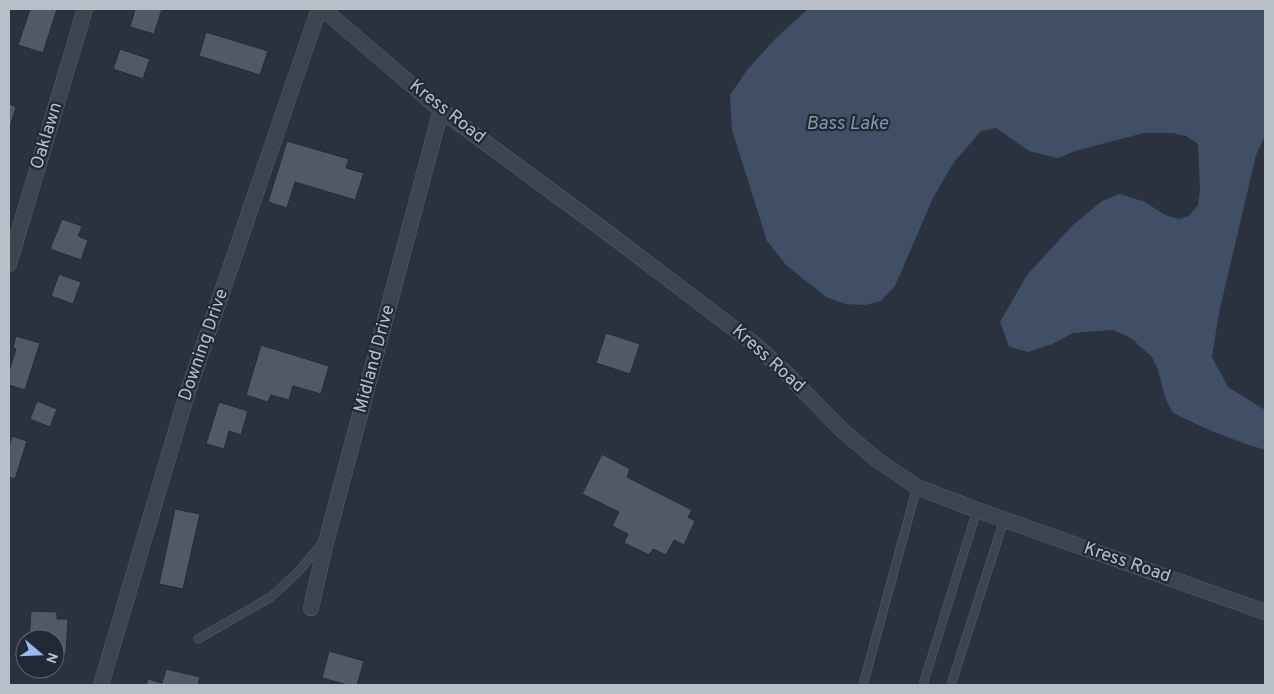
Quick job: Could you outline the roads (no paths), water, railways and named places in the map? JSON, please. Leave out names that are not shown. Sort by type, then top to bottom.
[{"type":"street","name":"Oaklawn","points":[[9,264],[85,9]]},
{"type":"street","name":"Kress Road","points":[[321,9],[441,110],[753,343],[780,367],[843,431],[876,459],[918,487],[1004,520],[1265,612]]},
{"type":"street","name":"Downing Drive","points":[[100,685],[187,394],[321,9]]},
{"type":"street","name":"Midland Drive","points":[[311,608],[327,536],[441,110]]},
{"type":"lane","points":[[863,685],[918,487]]},
{"type":"lane","points":[[923,685],[977,510]]},
{"type":"lane","points":[[952,685],[1004,520]]},
{"type":"lane","points":[[198,639],[271,597],[299,571],[327,536]]},
{"type":"water","name":"Bass Lake","points":[[808,9],[1265,9],[1265,139],[1256,155],[1219,313],[1212,357],[1228,387],[1265,410],[1265,450],[1209,430],[1173,413],[1166,400],[1158,370],[1152,357],[1131,338],[1113,330],[1073,333],[1052,344],[1028,352],[1009,347],[1000,322],[1027,275],[1073,225],[1102,201],[1120,194],[1145,202],[1165,215],[1179,219],[1189,216],[1198,205],[1200,189],[1198,144],[1186,136],[1173,133],[1144,133],[1075,151],[1058,158],[1029,151],[996,128],[981,131],[954,162],[933,198],[895,286],[881,301],[865,305],[846,304],[826,297],[786,265],[767,241],[732,130],[730,95],[747,70],[777,37]]}]
